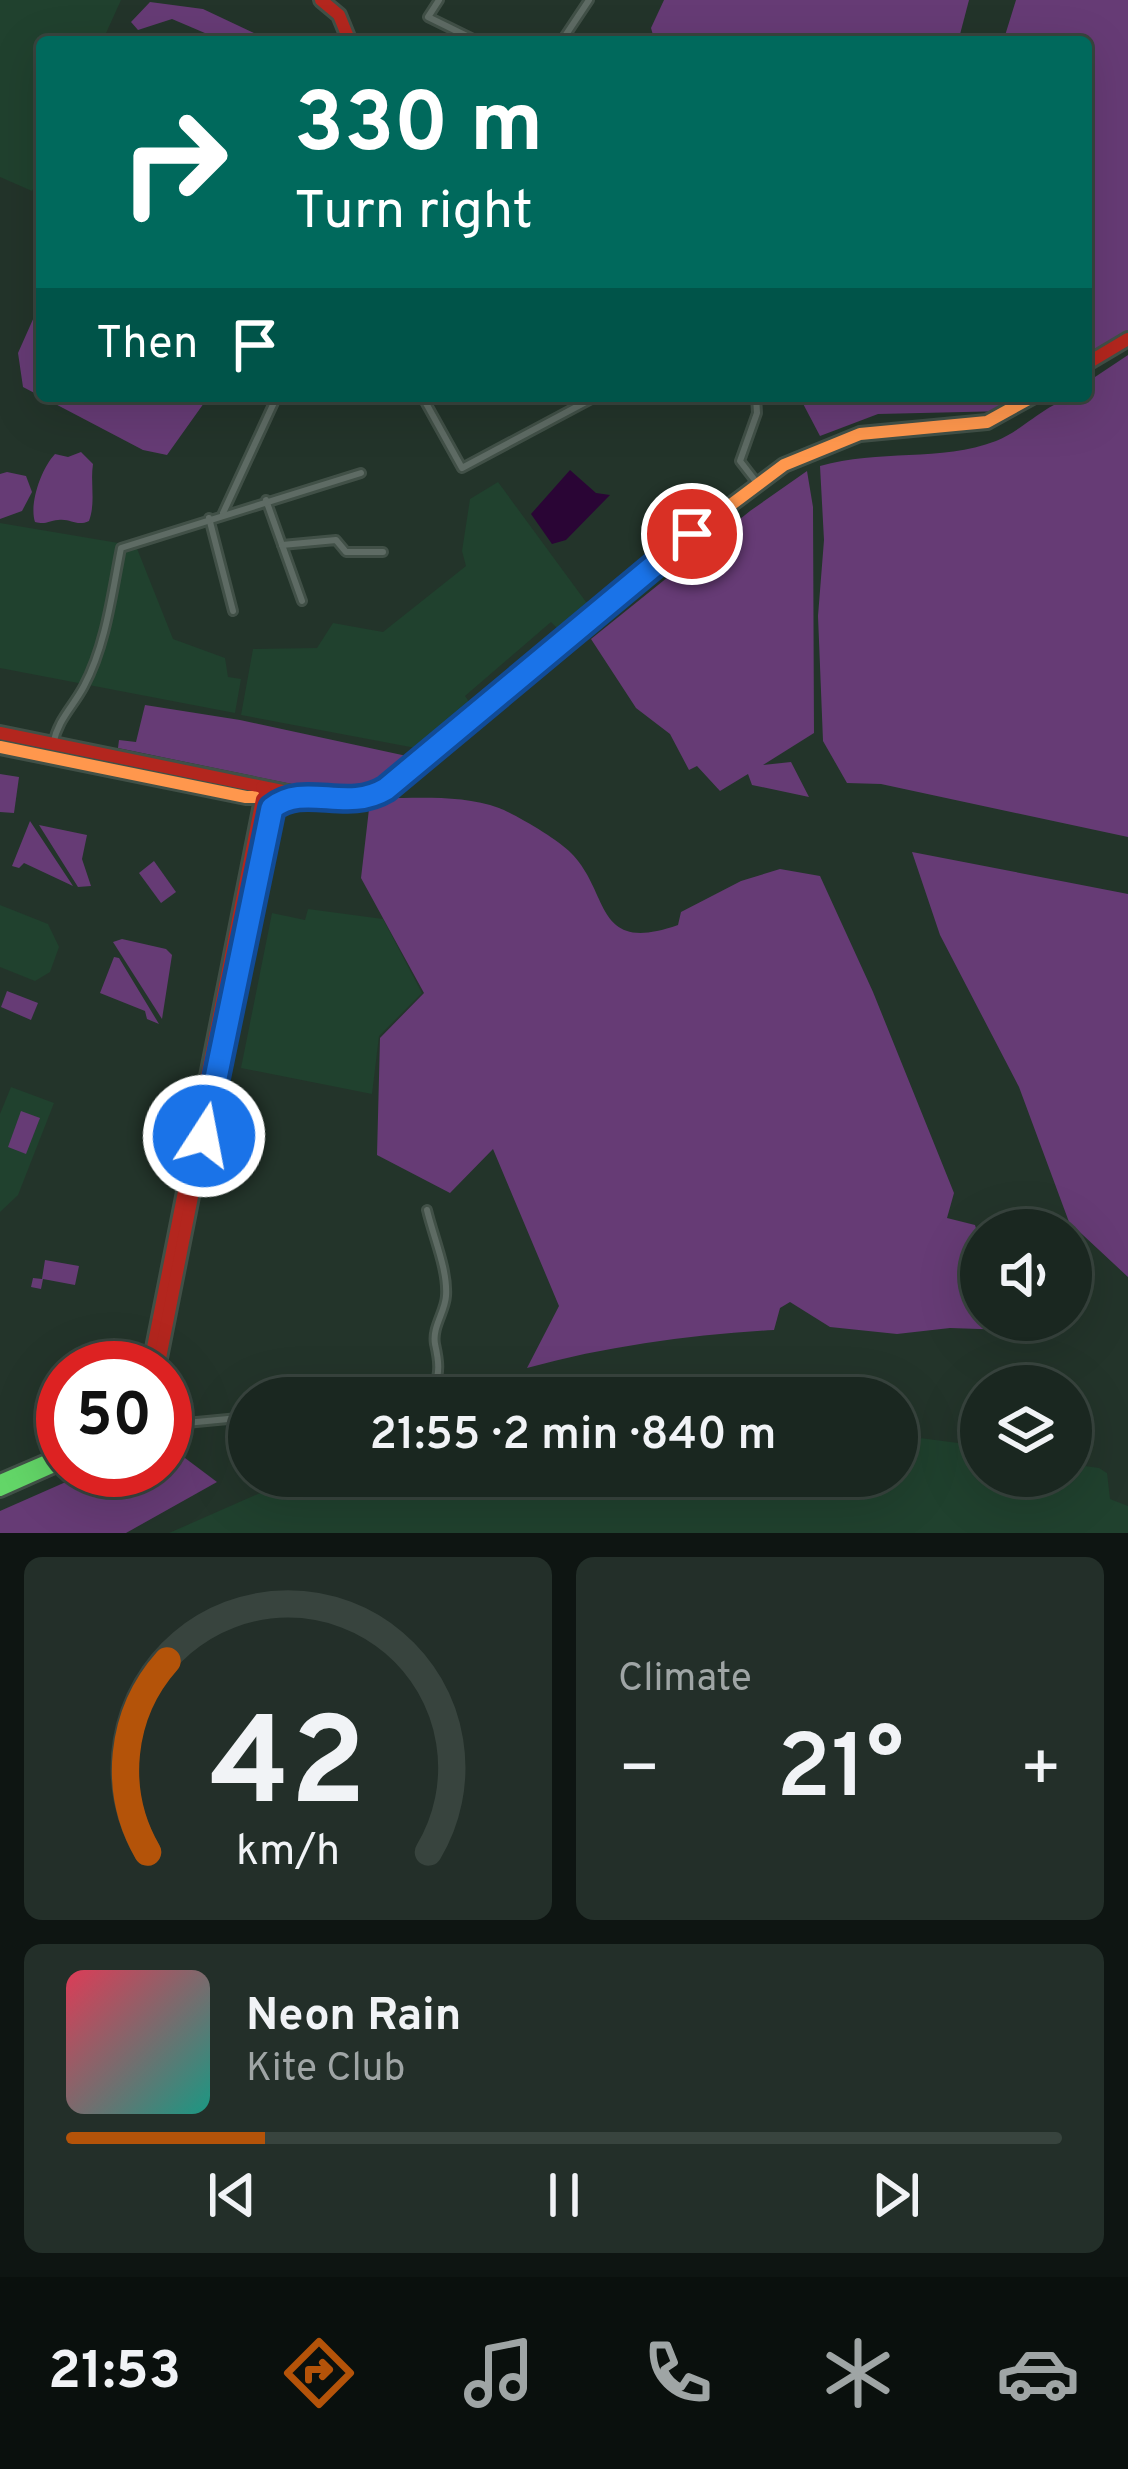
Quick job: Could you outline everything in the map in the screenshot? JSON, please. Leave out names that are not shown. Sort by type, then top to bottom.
[{"type":"main road","points":[[321,0],[339,15],[348,36]]},
{"type":"main road","points":[[1092,360],[1128,339]]},
{"type":"main road","points":[[0,747],[246,797],[267,793],[357,801],[386,789],[784,465],[860,434],[987,422],[1025,402]]},
{"type":"main road","points":[[0,733],[287,798],[308,796]]},
{"type":"main road","points":[[160,1341],[267,793]]},
{"type":"main road","points":[[246,797],[262,819]]},
{"type":"main road","points":[[262,819],[287,798]]},
{"type":"main road","points":[[0,1485],[36,1470]]},
{"type":"street","points":[[439,0],[428,16],[467,36]]},
{"type":"street","points":[[565,36],[589,0]]},
{"type":"street","points":[[223,513],[274,402]]},
{"type":"street","points":[[425,402],[462,468],[586,402]]},
{"type":"street","points":[[756,402],[757,413],[740,460],[757,484]]},
{"type":"street","points":[[53,744],[66,710],[86,683],[106,622],[121,548],[361,473]]},
{"type":"street","points":[[266,500],[302,601]]},
{"type":"street","points":[[209,518],[232,611]]},
{"type":"street","points":[[282,545],[336,540],[346,552],[383,552]]},
{"type":"street","points":[[427,1210],[446,1297],[436,1328],[435,1344],[441,1355],[438,1377]]},
{"type":"street","points":[[192,1422],[228,1419]]},
{"type":"shaded area","points":[[0,0],[121,0],[105,36],[36,36],[36,183],[32,191],[0,177]]},
{"type":"shaded area","points":[[664,0],[969,0],[960,36],[653,36],[651,28]]},
{"type":"shaded area","points":[[1016,0],[1128,0],[1128,335],[1092,356],[1092,36],[1005,36]]},
{"type":"shaded area","points":[[150,2],[203,9],[260,36],[212,36],[172,19],[138,30],[131,22]]},
{"type":"shaded area","points":[[36,312],[36,394],[23,387],[18,353]]},
{"type":"shaded area","points":[[1128,355],[1128,837],[881,784],[847,783],[823,741],[818,616],[824,540],[820,466],[953,451],[996,441],[1060,402],[1092,402],[1092,379]]},
{"type":"shaded area","points":[[52,402],[205,402],[167,455],[143,450]]},
{"type":"shaded area","points":[[802,402],[1020,402],[1007,411],[878,414],[820,436]]},
{"type":"shaded area","points":[[81,452],[93,464],[89,521],[35,522],[35,497],[50,460],[55,454],[68,457]]},
{"type":"shaded area","points":[[570,470],[596,493],[610,495],[566,540],[552,544],[531,514]]},
{"type":"shaded area","points":[[807,471],[813,507],[814,733],[763,765],[791,762],[809,797],[752,785],[748,774],[720,791],[697,766],[689,770],[670,734],[636,708],[591,639]]},
{"type":"shaded area","points":[[0,474],[26,476],[32,492],[22,511],[0,519]]},
{"type":"shaded area","points":[[498,482],[589,606],[560,631],[551,622],[465,696],[472,706],[421,749],[241,715],[253,649],[317,648],[333,623],[383,632],[466,566],[462,551],[470,499]]},
{"type":"shaded area","points":[[0,523],[136,546],[173,639],[225,658],[228,677],[241,679],[235,713],[0,668]]},
{"type":"shaded area","points":[[145,705],[416,758],[378,790],[350,796],[118,748],[119,740],[136,742]]},
{"type":"shaded area","points":[[1,737],[158,770],[157,774],[0,741]]},
{"type":"shaded area","points":[[0,774],[19,777],[14,813],[0,812]]},
{"type":"shaded area","points":[[386,798],[443,798],[499,808],[571,853],[608,915],[631,932],[678,925],[681,912],[741,881],[780,869],[820,876],[873,992],[954,1193],[947,1218],[960,1221],[960,1328],[897,1334],[830,1327],[790,1302],[780,1308],[774,1330],[649,1343],[527,1368],[559,1306],[493,1149],[450,1193],[377,1155],[380,1038],[424,993],[361,878],[369,809]]},
{"type":"shaded area","points":[[30,821],[73,886],[24,863],[19,868],[12,866]]},
{"type":"shaded area","points":[[39,825],[87,835],[82,859],[91,886],[78,887]]},
{"type":"shaded area","points":[[912,852],[1128,894],[1128,1277],[1092,1243],[1092,1209],[1064,1209],[1019,1087],[940,935]]},
{"type":"shaded area","points":[[154,861],[176,892],[161,903],[139,873]]},
{"type":"shaded area","points":[[0,905],[48,924],[59,947],[50,972],[35,981],[0,967]]},
{"type":"shaded area","points":[[308,909],[383,919],[422,993],[379,1036],[372,1094],[241,1068],[272,913],[305,920]]},
{"type":"shaded area","points":[[122,939],[166,949],[172,955],[162,1019],[113,942]]},
{"type":"shaded area","points":[[114,957],[159,1024],[147,1019],[145,1011],[100,993]]},
{"type":"shaded area","points":[[7,991],[38,1003],[31,1020],[1,1007]]},
{"type":"shaded area","points":[[11,1087],[54,1103],[18,1195],[0,1212],[0,1114]]},
{"type":"shaded area","points":[[21,1111],[40,1118],[26,1154],[8,1147]]},
{"type":"shaded area","points":[[45,1260],[79,1266],[75,1285],[43,1279],[41,1289],[31,1287],[33,1278],[42,1279]]},
{"type":"shaded area","points":[[918,1438],[960,1443],[960,1497],[1092,1497],[1092,1467],[1107,1473],[1110,1499],[1128,1506],[1128,1533],[169,1533],[251,1497],[918,1497]]},
{"type":"shaded area","points":[[192,1463],[217,1482],[192,1496]]},
{"type":"shaded area","points":[[36,1495],[190,1497],[126,1533],[0,1533],[0,1511]]},
{"type":"traffic: fast","points":[[0,1481],[36,1466]]},
{"type":"traffic: fast","points":[[0,1490],[36,1474]]},
{"type":"traffic: slow","points":[[578,629],[784,465],[860,434],[987,422],[1023,402]]},
{"type":"traffic: slow","points":[[0,747],[246,797],[294,797]]},
{"type":"traffic: jam","points":[[321,0],[339,15],[348,36]]},
{"type":"traffic: jam","points":[[1092,360],[1128,339]]},
{"type":"traffic: jam","points":[[0,733],[307,796],[357,801],[386,789],[578,629]]},
{"type":"traffic: jam","points":[[163,1341],[265,829],[270,799],[262,787]]},
{"type":"traffic: jam","points":[[154,1341],[262,799],[267,793]]},
{"type":"route","points":[[204,1136],[272,808],[287,798],[357,801],[386,789],[692,534]]}]
